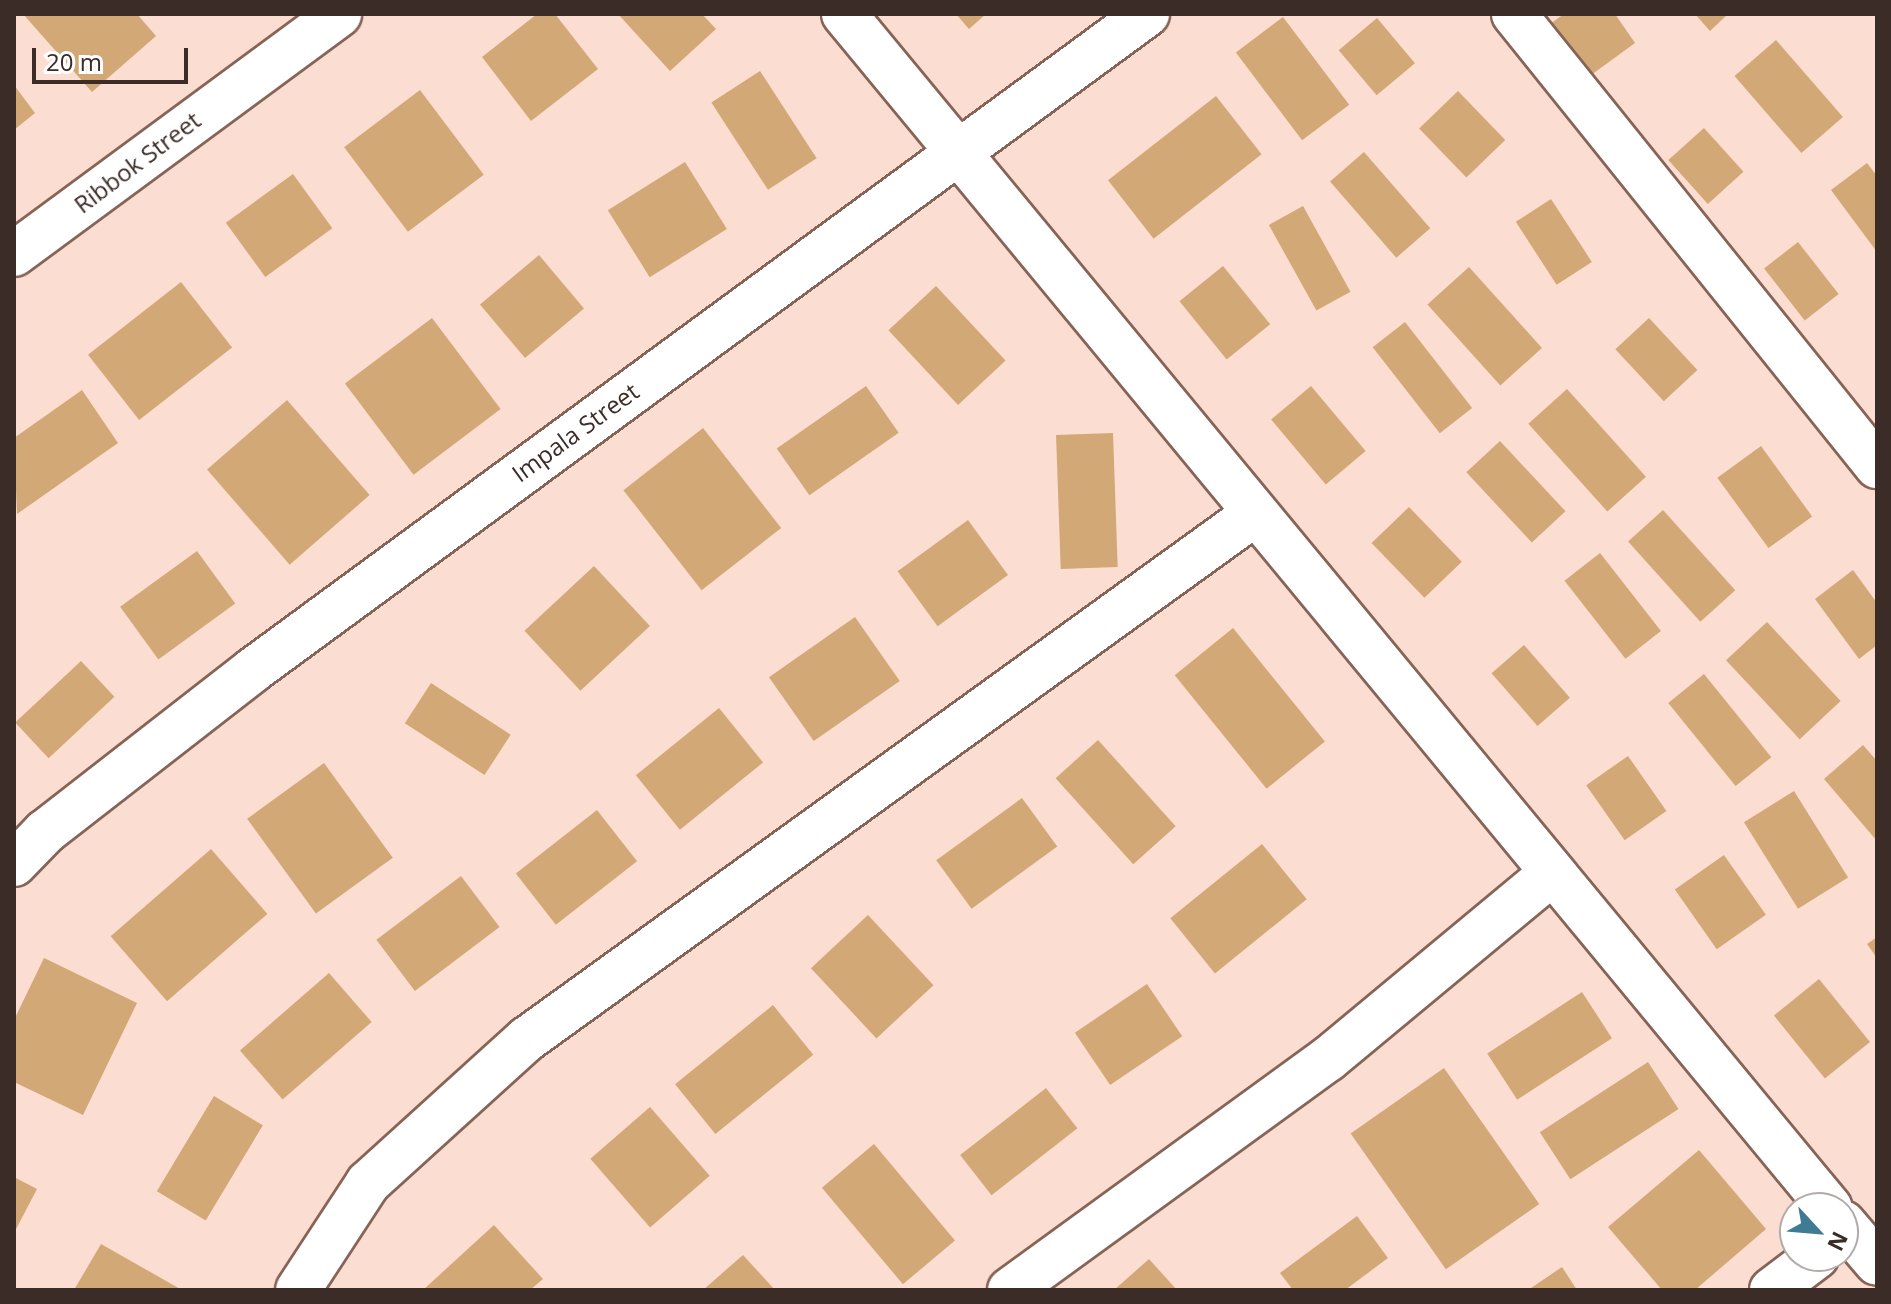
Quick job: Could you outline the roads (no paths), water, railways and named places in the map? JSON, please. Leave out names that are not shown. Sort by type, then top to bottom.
[{"type":"street","name":"Ribbok Street","points":[[14,254],[339,14]]},
{"type":"street","points":[[844,14],[1807,1192]]},
{"type":"street","name":"Impala Street","points":[[14,864],[253,670],[1147,14]]},
{"type":"street","points":[[1514,14],[1877,466]]},
{"type":"street","points":[[298,1290],[368,1183],[527,1039],[1253,515]]},
{"type":"street","points":[[1010,1290],[1328,1059],[1550,875]]},
{"type":"street","points":[[1772,1290],[1796,1272]]}]
